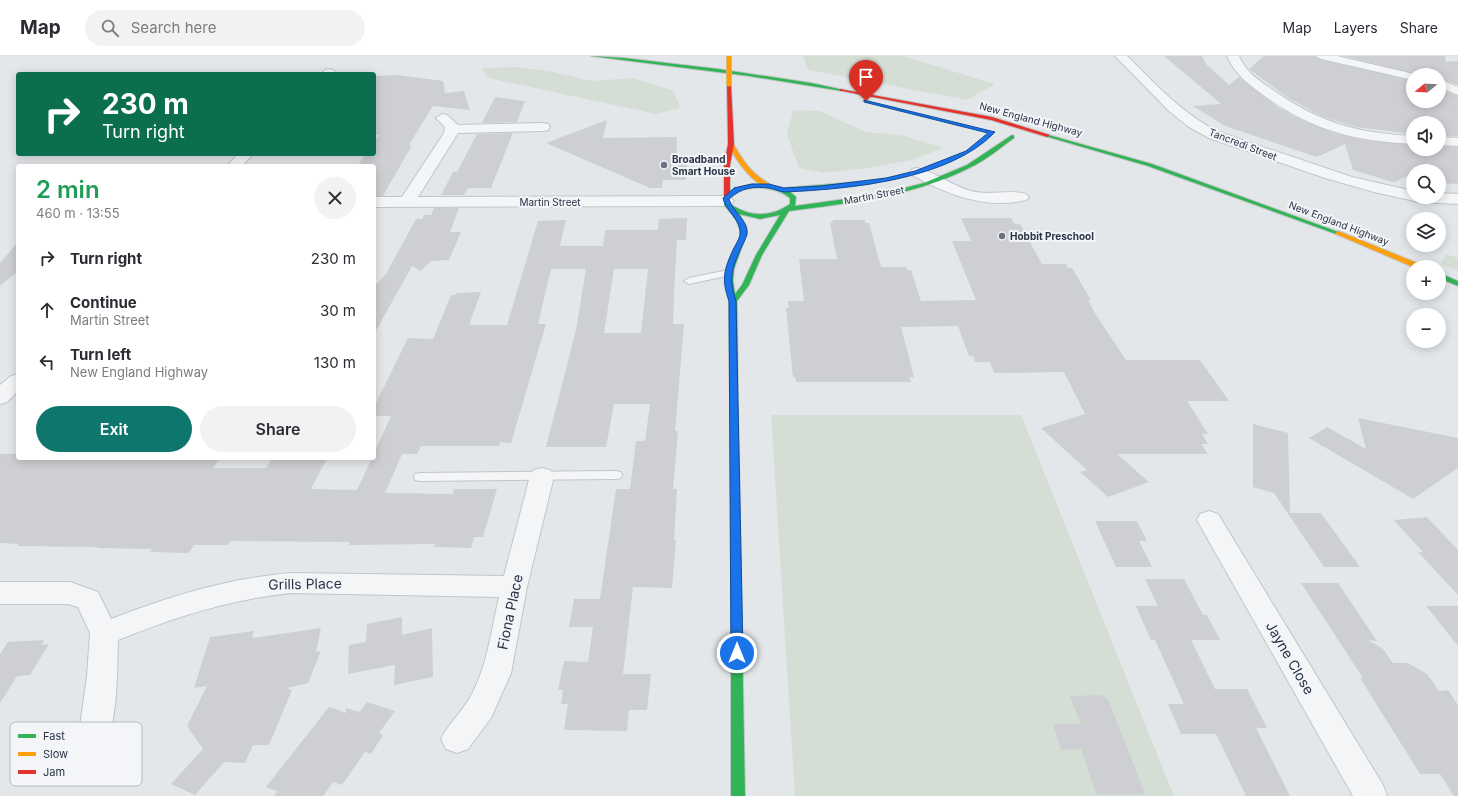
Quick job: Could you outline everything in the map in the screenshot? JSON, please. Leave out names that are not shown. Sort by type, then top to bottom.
[{"type":"main road","name":"New England Highway","points":[[593,56],[714,68],[782,78],[992,119],[1068,140],[1206,184],[1340,234],[1406,261]]},
{"type":"main road","points":[[729,56],[731,144],[727,165],[728,202],[742,225],[744,234],[728,273],[727,285],[733,301],[738,796]]},
{"type":"main road","name":"New England Highway","points":[[619,59],[760,80],[871,102],[932,117]]},
{"type":"main road","points":[[919,104],[979,122],[1007,135],[1047,140],[1168,176],[1206,184]]},
{"type":"main road","name":"Martin Street","points":[[728,202],[744,214],[762,216],[788,210],[869,197],[922,174],[961,170],[985,157],[1007,135]]},
{"type":"main road","points":[[731,144],[740,165],[769,186]]},
{"type":"main road","name":"Martin Street","points":[[769,186],[784,190],[828,188],[880,181]]},
{"type":"main road","points":[[728,202],[744,187],[769,186]]},
{"type":"main road","points":[[733,301],[745,285],[759,255],[788,210],[793,205],[793,197],[784,190]]},
{"type":"main road","points":[[1398,269],[1406,272]]},
{"type":"main road","points":[[1446,278],[1458,284]]},
{"type":"main road","points":[[1446,288],[1458,293]]},
{"type":"street","name":"Tancredi Street","points":[[1121,56],[1159,94],[1194,124],[1211,134],[1342,179],[1406,194]]},
{"type":"street","points":[[1233,56],[1241,73],[1298,113],[1312,120],[1378,136],[1406,139]]},
{"type":"street","points":[[1321,56],[1406,74]]},
{"type":"street","points":[[1446,86],[1458,91]]},
{"type":"street","points":[[442,118],[450,124],[453,129]]},
{"type":"street","points":[[453,129],[543,127]]},
{"type":"street","points":[[407,202],[453,129]]},
{"type":"street","points":[[1446,141],[1458,142]]},
{"type":"street","points":[[236,164],[244,156]]},
{"type":"street","points":[[922,174],[968,197],[991,200],[1021,197]]},
{"type":"street","points":[[1446,198],[1458,199]]},
{"type":"street","name":"Martin Street","points":[[376,202],[728,202]]},
{"type":"street","points":[[0,397],[16,382]]},
{"type":"street","name":"Fiona Place","points":[[457,739],[480,709],[496,673],[514,587],[542,476]]},
{"type":"street","name":"Jayne Close","points":[[1209,520],[1371,796]]},
{"type":"street","name":"Grills Place","points":[[104,632],[192,600],[262,585],[292,583],[470,584],[514,587]]},
{"type":"street","points":[[0,593],[70,593],[88,600],[104,632],[102,676],[97,722]]},
{"type":"lane","points":[[727,285],[689,281],[728,273]]},
{"type":"lane","points":[[420,477],[616,476]]},
{"type":"shaded area","points":[[803,56],[903,56],[995,84],[967,100],[808,70]]},
{"type":"shaded area","points":[[516,67],[549,71],[592,81],[633,78],[674,91],[680,108],[656,114],[488,78],[481,68]]},
{"type":"shaded area","points":[[793,110],[819,111],[866,132],[901,135],[944,148],[911,160],[868,168],[823,173],[799,168],[787,134]]},
{"type":"shaded area","points":[[1446,254],[1458,258],[1458,271],[1446,266],[1446,260],[1443,260]]},
{"type":"shaded area","points":[[771,415],[1021,415],[1174,796],[795,796]]},
{"type":"building","points":[[1164,56],[1202,56],[1207,65],[1229,85],[1239,77],[1279,108],[1297,118],[1333,133],[1371,141],[1406,144],[1406,156],[1446,156],[1446,146],[1458,147],[1458,184],[1446,183],[1446,164],[1406,164],[1406,176],[1396,182],[1393,182],[1353,170],[1345,144],[1317,157],[1225,126],[1193,106],[1221,104]]},
{"type":"building","points":[[1264,56],[1314,56],[1321,60],[1406,79],[1406,108],[1446,108],[1446,92],[1458,96],[1458,136],[1446,136],[1446,116],[1406,116],[1406,133],[1355,127],[1321,116],[1288,98],[1249,69]]},
{"type":"building","points":[[1344,56],[1445,56],[1446,62],[1458,61],[1458,85],[1446,81],[1446,68],[1406,68],[1406,72]]},
{"type":"building","points":[[397,75],[443,81],[445,93],[464,91],[470,110],[433,106],[409,145],[412,145],[383,196],[376,196],[376,164],[358,164],[364,156],[376,156],[376,139],[379,135],[376,135],[376,76]]},
{"type":"building","points":[[495,97],[525,101],[517,122],[482,123]]},
{"type":"building","points":[[607,120],[603,138],[677,137],[676,162],[687,162],[686,180],[663,180],[662,188],[650,188],[546,143]]},
{"type":"building","points":[[513,133],[491,188],[468,188],[464,195],[441,195],[453,172],[457,172],[477,134]]},
{"type":"building","points":[[434,208],[459,208],[450,232],[461,232],[449,260],[431,261],[421,271],[412,266],[376,330],[376,285],[386,274],[416,219],[422,219],[424,215],[431,215]]},
{"type":"building","points":[[687,218],[686,240],[677,240],[674,292],[673,324],[684,324],[675,431],[678,431],[673,489],[677,489],[674,540],[676,540],[672,588],[633,587],[623,674],[651,674],[647,710],[629,710],[627,731],[564,730],[568,704],[561,704],[563,690],[558,690],[564,661],[588,662],[593,627],[569,627],[574,599],[600,599],[616,489],[630,489],[636,441],[645,441],[650,404],[614,404],[606,447],[546,447],[576,330],[586,269],[551,269],[538,324],[546,324],[511,443],[500,442],[499,446],[421,446],[417,454],[402,454],[385,493],[453,494],[454,489],[497,489],[483,537],[474,537],[471,548],[434,547],[435,544],[349,545],[350,542],[231,541],[228,545],[194,545],[189,553],[150,552],[152,549],[17,546],[19,544],[0,543],[0,454],[16,454],[16,460],[219,460],[213,468],[266,468],[271,460],[326,460],[311,489],[357,490],[371,460],[376,460],[376,449],[391,416],[376,416],[376,403],[408,338],[433,339],[451,295],[455,295],[457,293],[481,292],[469,325],[507,325],[538,221],[566,220],[560,246],[603,246],[605,230],[658,230],[659,219]],"holes":[[[614,269],[648,269],[641,333],[604,333]]]},
{"type":"building","points":[[961,218],[1011,218],[1015,224],[1020,224],[1042,264],[1066,264],[1068,268],[1072,268],[1091,300],[1088,300],[1096,315],[1126,360],[1200,360],[1229,401],[1187,401],[1208,434],[1202,434],[1208,444],[1201,444],[1208,454],[1117,454],[1149,482],[1108,497],[1080,472],[1087,470],[1041,428],[1085,414],[1064,372],[994,373],[990,362],[975,362],[973,356],[969,356],[958,326],[901,327],[914,377],[909,377],[911,382],[796,382],[796,378],[793,377],[786,308],[789,308],[788,301],[804,301],[799,259],[837,259],[830,223],[833,223],[832,220],[865,220],[865,223],[869,223],[881,267],[906,267],[907,270],[911,270],[921,301],[976,300],[952,241],[971,241]]},
{"type":"building","points":[[16,244],[16,273],[0,286],[0,263]]},
{"type":"building","points":[[1358,418],[1458,438],[1458,468],[1413,499],[1309,438],[1327,427],[1366,449]]},
{"type":"building","points":[[1253,424],[1288,433],[1290,513],[1321,513],[1360,567],[1324,567],[1274,493],[1253,487]]},
{"type":"building","points":[[1427,517],[1458,550],[1458,595],[1418,552],[1423,552],[1394,520]]},
{"type":"building","points":[[1095,521],[1137,521],[1147,541],[1139,541],[1152,567],[1116,567]]},
{"type":"building","points":[[1145,579],[1184,579],[1203,615],[1207,615],[1220,640],[1191,640],[1215,689],[1247,689],[1267,728],[1256,728],[1290,796],[1246,796],[1216,734],[1181,734],[1168,704],[1184,704],[1155,640],[1151,640],[1136,606],[1158,606]]},
{"type":"building","points":[[1301,583],[1338,583],[1377,641],[1368,640],[1383,649],[1393,663],[1408,663],[1427,674],[1439,691],[1448,690],[1458,705],[1458,796],[1454,796],[1440,774],[1420,774],[1360,678],[1363,678]]},
{"type":"building","points":[[1426,606],[1458,606],[1458,646]]},
{"type":"building","points":[[402,617],[402,635],[432,628],[433,677],[394,685],[395,665],[348,674],[349,645],[366,642],[367,624]]},
{"type":"building","points":[[321,628],[316,652],[321,651],[308,683],[286,688],[292,690],[269,745],[253,745],[245,763],[224,762],[195,795],[171,784],[203,749],[187,726],[207,686],[194,688],[210,637],[254,631],[252,638]]},
{"type":"building","points":[[44,640],[41,645],[49,644],[30,675],[17,676],[0,703],[0,654],[8,642]]},
{"type":"building","points":[[1101,695],[1108,699],[1145,794],[1096,794],[1081,749],[1061,750],[1053,724],[1081,724],[1070,696]]},
{"type":"building","points":[[367,702],[395,711],[379,733],[383,735],[371,754],[365,752],[342,785],[333,782],[323,796],[274,796],[277,791],[266,787],[329,707],[346,713],[346,708],[359,712]]},
{"type":"traffic: fast","points":[[593,56],[718,70],[842,90]]},
{"type":"traffic: fast","points":[[1047,135],[1150,165],[1338,233]]},
{"type":"traffic: fast","points":[[789,209],[858,200],[926,184],[969,166],[986,156],[1012,137]]},
{"type":"traffic: fast","points":[[784,190],[868,183]]},
{"type":"traffic: fast","points":[[752,186],[768,186],[784,191],[793,197],[793,205],[777,214],[760,217],[743,214],[727,205],[726,198],[737,189],[752,186]]},
{"type":"traffic: fast","points":[[731,208],[744,229],[743,239],[737,250],[729,275],[733,301],[734,407]]},
{"type":"traffic: fast","points":[[733,301],[745,285],[759,255],[786,211]]},
{"type":"traffic: fast","points":[[1446,278],[1458,284]]},
{"type":"traffic: fast","points":[[736,574],[738,796]]},
{"type":"traffic: slow","points":[[729,56],[729,84]]},
{"type":"traffic: slow","points":[[731,144],[746,168],[756,178],[769,186]]},
{"type":"traffic: slow","points":[[1338,233],[1406,262]]},
{"type":"traffic: slow","points":[[734,407],[736,574]]},
{"type":"traffic: jam","points":[[727,196],[727,165],[731,144],[729,84]]},
{"type":"traffic: jam","points":[[842,90],[992,119],[1047,135]]},
{"type":"place","name":"Broadband Smart House","points":[[664,165]]},
{"type":"place","name":"Hobbit Preschool","points":[[1002,236]]},
{"type":"route","points":[[737,653],[733,301],[727,285],[731,262],[744,234],[742,225],[727,204],[726,198],[731,192],[737,189],[760,185],[784,190],[854,185],[886,180],[918,172],[948,161],[968,152],[993,132],[866,101]]}]
